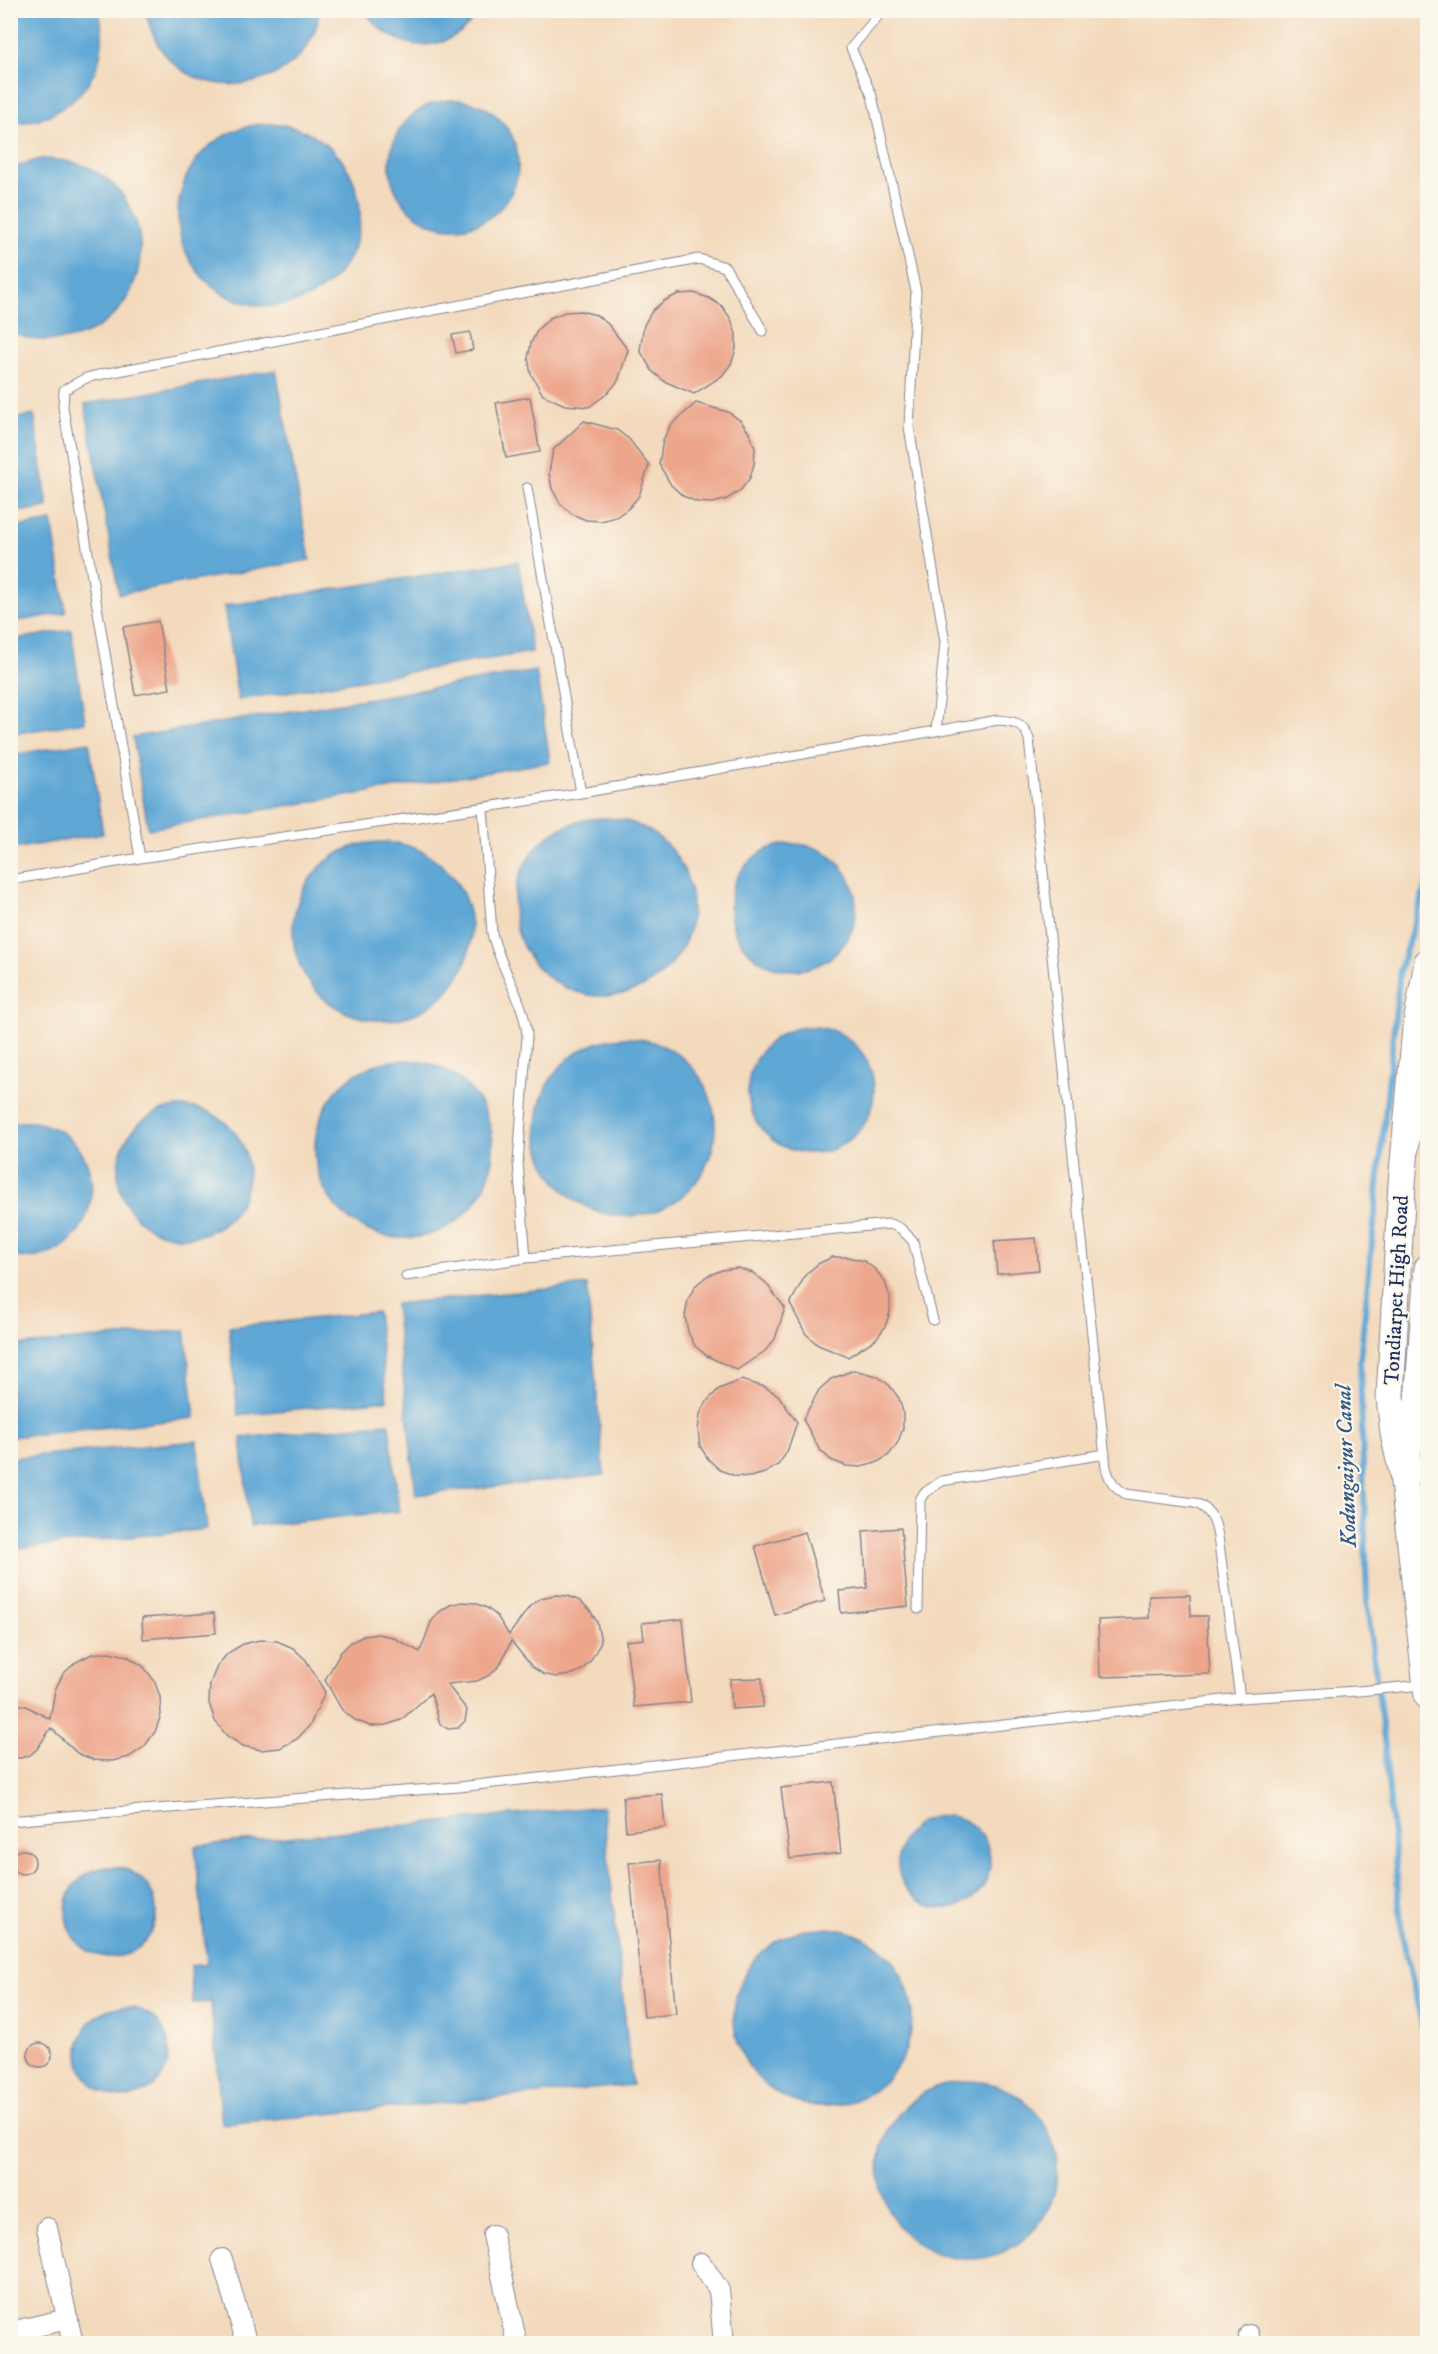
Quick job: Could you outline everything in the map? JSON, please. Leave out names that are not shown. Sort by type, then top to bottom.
[{"type":"main road","name":"Tondiarpet High Road","points":[[1415,1472],[1394,1434],[1390,1397],[1402,1183],[1416,1029],[1428,962]]},
{"type":"main road","name":"Tondiarpet High Road","points":[[1427,1690],[1415,1472],[1428,1268]]},
{"type":"street","points":[[47,2228],[73,2343]]},
{"type":"street","points":[[493,2235],[517,2343]]},
{"type":"street","points":[[222,2259],[247,2343]]},
{"type":"street","points":[[701,2263],[719,2290],[724,2343]]},
{"type":"street","points":[[10,2332],[68,2319]]},
{"type":"lane","points":[[884,10],[851,48],[872,96],[916,291],[909,427],[945,642],[936,731]]},
{"type":"lane","points":[[140,858],[63,407],[64,390],[86,378],[98,375],[699,259],[725,267],[764,331]]},
{"type":"lane","points":[[527,488],[581,794]]},
{"type":"lane","points":[[10,879],[581,794],[998,720],[1013,721],[1023,727],[1029,740],[1108,1476],[1117,1489],[1126,1494],[1196,1503],[1205,1506],[1211,1515],[1220,1544],[1240,1698]]},
{"type":"lane","points":[[483,808],[494,941],[522,1007],[526,1023],[518,1163],[526,1258]]},
{"type":"lane","points":[[406,1276],[526,1258],[890,1224],[900,1228],[913,1241],[933,1320]]},
{"type":"lane","points":[[918,1608],[920,1500],[924,1492],[942,1481],[1105,1454]]},
{"type":"lane","points":[[10,1821],[459,1787],[1240,1698],[1392,1688],[1427,1690]]},
{"type":"water","points":[[11,10],[98,10],[102,42],[93,75],[84,89],[72,100],[59,110],[44,117],[11,123]]},
{"type":"water","points":[[145,10],[319,11],[313,35],[301,54],[283,69],[262,79],[240,84],[216,83],[193,76],[173,63],[167,58],[152,32]]},
{"type":"water","points":[[366,11],[479,11],[461,31],[438,43],[426,45],[401,41],[388,34],[375,24]]},
{"type":"water","points":[[454,100],[478,105],[499,119],[513,140],[518,164],[513,188],[499,209],[478,223],[454,228],[430,223],[409,209],[395,188],[390,164],[395,140],[409,119],[430,105]]},
{"type":"water","points":[[269,124],[304,131],[333,151],[353,180],[360,215],[353,250],[333,279],[304,299],[269,306],[234,299],[205,279],[185,250],[178,215],[185,180],[205,151],[234,131]]},
{"type":"water","points":[[41,159],[78,164],[98,173],[121,193],[134,217],[140,244],[138,271],[128,296],[112,317],[88,332],[59,340],[34,339],[11,331],[11,168]]},
{"type":"water","points":[[276,370],[310,560],[119,594],[85,404]]},
{"type":"water","points":[[34,415],[48,507],[11,513],[11,419]]},
{"type":"water","points":[[52,521],[66,613],[11,622],[11,528]]},
{"type":"water","points":[[518,561],[532,652],[238,700],[224,606]]},
{"type":"water","points":[[71,630],[85,722],[11,734],[11,640]]},
{"type":"water","points":[[536,671],[550,762],[148,829],[133,737]]},
{"type":"water","points":[[89,742],[103,834],[11,849],[11,755]]},
{"type":"water","points":[[603,818],[620,819],[637,824],[666,844],[686,873],[691,890],[691,924],[686,941],[666,970],[637,990],[620,995],[603,996],[586,995],[569,990],[540,970],[520,941],[515,924],[514,907],[515,890],[520,873],[540,844],[569,824],[586,819]]},
{"type":"water","points":[[382,842],[416,849],[445,868],[464,897],[471,931],[464,965],[445,994],[416,1013],[382,1020],[348,1013],[319,994],[300,965],[293,931],[300,897],[319,868],[348,849]]},
{"type":"water","points":[[793,844],[817,849],[838,862],[851,883],[856,907],[851,931],[838,952],[817,965],[793,970],[769,965],[748,952],[735,931],[730,907],[735,883],[748,862],[769,849]]},
{"type":"water","points":[[811,1027],[835,1032],[856,1045],[869,1066],[874,1090],[869,1114],[856,1135],[835,1148],[811,1153],[787,1148],[766,1135],[753,1114],[748,1090],[753,1066],[766,1045],[787,1032]]},
{"type":"water","points":[[626,1038],[643,1039],[660,1044],[689,1064],[709,1093],[714,1110],[714,1144],[709,1161],[689,1190],[660,1210],[643,1215],[626,1216],[609,1215],[592,1210],[563,1190],[543,1161],[538,1144],[537,1127],[538,1110],[543,1093],[563,1064],[592,1044],[609,1039]]},
{"type":"water","points":[[404,1060],[421,1061],[438,1066],[467,1086],[487,1115],[492,1132],[492,1166],[487,1183],[467,1212],[438,1232],[421,1237],[404,1238],[387,1237],[370,1232],[341,1212],[321,1183],[316,1166],[315,1149],[316,1132],[321,1115],[341,1086],[370,1066],[387,1061]]},
{"type":"water","points":[[183,1107],[208,1112],[229,1126],[243,1147],[248,1172],[243,1197],[229,1218],[208,1232],[183,1237],[158,1232],[137,1218],[123,1197],[118,1172],[123,1147],[137,1126],[158,1112]]},
{"type":"water","points":[[10,1123],[39,1123],[66,1135],[83,1155],[91,1179],[90,1204],[81,1227],[64,1246],[41,1256],[11,1256]]},
{"type":"water","points":[[587,1285],[604,1475],[416,1495],[395,1304]]},
{"type":"water","points":[[377,1312],[387,1400],[238,1415],[229,1327]]},
{"type":"water","points":[[185,1330],[195,1418],[11,1437],[11,1346]]},
{"type":"water","points":[[389,1423],[399,1511],[250,1526],[241,1438]]},
{"type":"water","points":[[197,1441],[207,1529],[11,1549],[11,1458]]},
{"type":"water","points":[[603,1806],[632,2085],[222,2124],[211,2002],[193,2003],[190,1966],[207,1964],[195,1846]]},
{"type":"water","points":[[944,1816],[962,1819],[977,1829],[987,1844],[990,1862],[987,1880],[977,1895],[962,1905],[944,1908],[926,1905],[911,1895],[901,1880],[898,1862],[901,1844],[911,1829],[926,1819]]},
{"type":"water","points":[[102,1867],[120,1867],[136,1874],[149,1887],[156,1903],[156,1921],[149,1937],[136,1950],[120,1957],[102,1957],[86,1950],[73,1937],[66,1921],[66,1903],[73,1887],[86,1874]]},
{"type":"water","points":[[823,1928],[857,1935],[886,1954],[905,1983],[912,2017],[905,2051],[886,2080],[857,2099],[823,2106],[789,2099],[760,2080],[741,2051],[734,2017],[741,1983],[760,1954],[789,1935]]},
{"type":"water","points":[[115,2007],[133,2007],[149,2014],[162,2027],[169,2043],[169,2061],[162,2077],[149,2090],[133,2097],[115,2097],[99,2090],[86,2077],[79,2061],[79,2043],[86,2027],[99,2014]]},
{"type":"water","points":[[968,2081],[1002,2088],[1031,2107],[1050,2136],[1057,2170],[1050,2204],[1031,2233],[1002,2252],[968,2259],[934,2252],[905,2233],[886,2204],[879,2170],[886,2136],[905,2107],[934,2088]]},
{"type":"building","points":[[694,293],[722,306],[731,319],[736,334],[736,349],[731,364],[722,376],[694,394],[664,381],[652,371],[640,350],[644,325],[652,311],[664,301],[678,294]]},
{"type":"building","points":[[581,311],[596,315],[608,324],[628,350],[618,381],[608,393],[589,407],[565,405],[543,395],[531,374],[528,358],[531,343],[538,329],[550,318],[565,312]]},
{"type":"building","points":[[470,332],[473,350],[456,353],[452,335]]},
{"type":"building","points":[[530,397],[540,452],[506,458],[496,403]]},
{"type":"building","points":[[696,403],[728,412],[741,421],[750,434],[755,448],[750,478],[740,491],[727,499],[713,503],[697,502],[683,496],[671,485],[659,464],[663,440],[670,426]]},
{"type":"building","points":[[584,421],[617,430],[629,439],[649,465],[639,496],[629,508],[616,517],[601,521],[586,520],[572,514],[560,503],[552,489],[549,473],[553,450]]},
{"type":"building","points":[[158,621],[170,689],[135,695],[123,627]]},
{"type":"building","points":[[1036,1238],[1039,1270],[997,1274],[994,1241]]},
{"type":"building","points":[[832,1257],[848,1257],[864,1261],[876,1270],[885,1282],[890,1297],[890,1312],[885,1327],[876,1339],[848,1357],[818,1345],[806,1334],[790,1304],[806,1274],[818,1264]]},
{"type":"building","points":[[738,1268],[753,1273],[765,1282],[785,1308],[775,1339],[765,1351],[737,1370],[707,1356],[695,1346],[688,1332],[685,1316],[688,1300],[695,1286],[707,1276],[722,1270]]},
{"type":"building","points":[[854,1370],[877,1376],[889,1385],[899,1398],[903,1412],[903,1428],[898,1442],[889,1455],[876,1463],[861,1467],[846,1466],[831,1460],[819,1449],[803,1419],[819,1390],[831,1379]]},
{"type":"building","points":[[741,1380],[765,1387],[778,1395],[797,1422],[787,1452],[778,1465],[765,1473],[750,1477],[735,1476],[720,1470],[708,1459],[700,1446],[698,1430],[700,1414],[708,1400],[719,1389]]},
{"type":"building","points":[[901,1528],[908,1606],[841,1613],[839,1591],[867,1588],[863,1531]]},
{"type":"building","points":[[805,1532],[825,1601],[775,1615],[755,1546]]},
{"type":"building","points":[[554,1595],[568,1596],[580,1601],[590,1610],[597,1622],[601,1642],[591,1660],[582,1670],[570,1675],[556,1677],[543,1674],[532,1667],[511,1641],[500,1665],[490,1675],[477,1681],[447,1684],[467,1710],[465,1721],[458,1728],[448,1729],[440,1724],[431,1693],[401,1720],[386,1725],[370,1726],[355,1720],[342,1710],[325,1680],[341,1652],[351,1642],[364,1636],[378,1634],[392,1637],[420,1652],[431,1622],[439,1612],[450,1605],[462,1602],[475,1603],[487,1608],[497,1616],[509,1635],[530,1606],[541,1598]]},
{"type":"building","points":[[1190,1595],[1191,1616],[1207,1616],[1210,1674],[1100,1677],[1098,1620],[1149,1618],[1149,1596]]},
{"type":"building","points":[[214,1613],[216,1633],[143,1639],[142,1618]]},
{"type":"building","points":[[683,1619],[691,1702],[634,1707],[626,1641],[644,1639],[642,1623]]},
{"type":"building","points":[[260,1640],[277,1641],[293,1648],[306,1660],[325,1692],[310,1725],[297,1739],[280,1748],[261,1750],[243,1746],[227,1736],[215,1721],[209,1703],[210,1684],[217,1666],[228,1653],[243,1644]]},
{"type":"building","points":[[109,1652],[127,1656],[143,1666],[154,1680],[160,1697],[161,1715],[155,1732],[144,1747],[129,1757],[112,1761],[94,1760],[77,1753],[51,1728],[37,1749],[30,1755],[21,1758],[10,1757],[10,1703],[26,1706],[50,1719],[55,1690],[63,1674],[76,1662],[92,1654]]},
{"type":"building","points":[[762,1678],[763,1707],[732,1709],[730,1679]]},
{"type":"building","points":[[833,1782],[841,1853],[790,1859],[781,1788]]},
{"type":"building","points":[[662,1794],[665,1827],[626,1831],[623,1797]]},
{"type":"building","points":[[23,1850],[32,1853],[35,1862],[32,1871],[23,1874],[14,1871],[11,1862],[14,1853]]},
{"type":"building","points":[[661,1860],[676,2014],[644,2017],[629,1863]]},
{"type":"building","points":[[40,2043],[49,2046],[52,2055],[49,2064],[40,2067],[31,2064],[28,2055],[31,2046]]},
{"type":"waterway","name":"Kodungaiyur Canal","points":[[1428,879],[1400,969],[1360,1360],[1367,1603],[1385,1748],[1402,1934],[1428,2053]]}]
